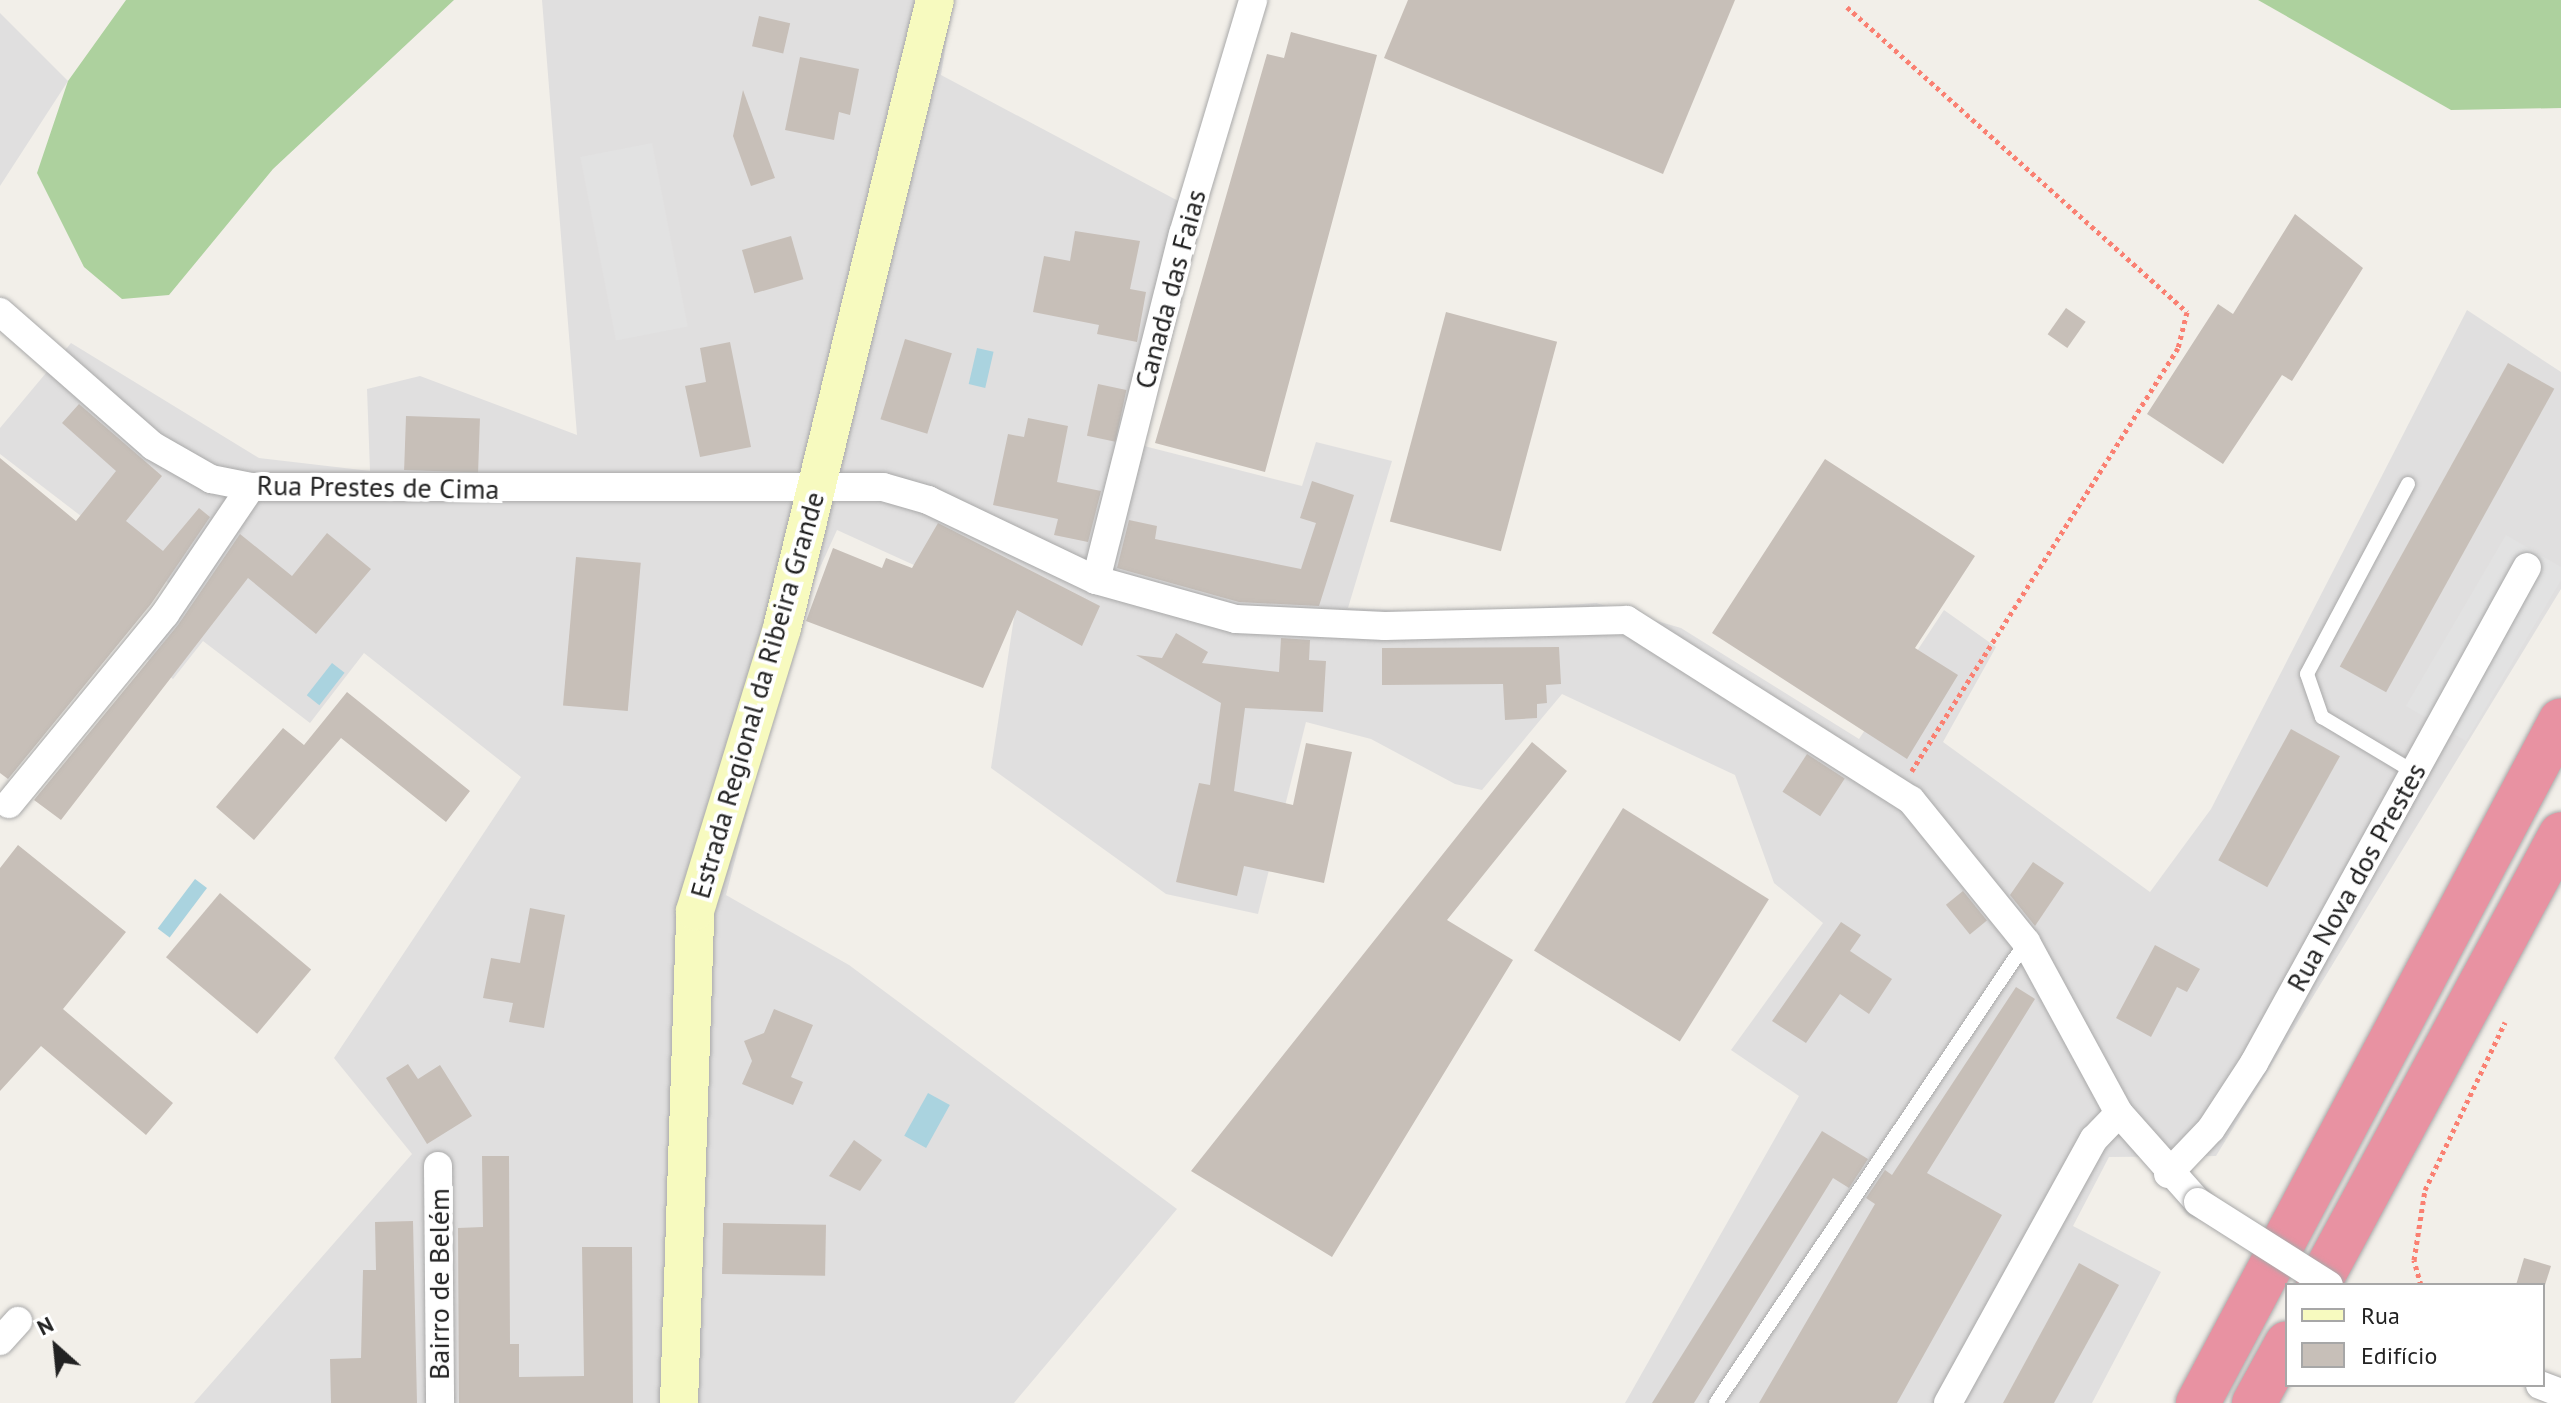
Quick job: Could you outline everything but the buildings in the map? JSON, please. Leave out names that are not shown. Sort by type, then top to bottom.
[{"type":"highway","points":[[2198,1403],[2561,720]]},
{"type":"highway","points":[[2319,1283],[2561,834]]},
{"type":"highway","points":[[2254,1403],[2285,1347]]},
{"type":"main road","name":"Estrada Regional da Ribeira Grande","points":[[679,1403],[695,911],[782,628],[935,0]]},
{"type":"street","name":"Canada das Faias","points":[[1096,580],[1183,234],[1253,0]]},
{"type":"street","name":"Rua Prestes de Cima","points":[[0,312],[153,446],[211,479],[251,487],[883,487],[928,500],[1096,580],[1236,619],[1385,626],[1627,620],[1900,791],[2026,942],[2119,1113],[2168,1174],[2198,1202],[2326,1283]]},
{"type":"street","points":[[9,804],[165,614],[251,487]]},
{"type":"street","name":"Rua Nova dos Prestes","points":[[2168,1174],[2211,1129],[2254,1063],[2527,567]]},
{"type":"street","points":[[1948,1403],[2094,1139],[2119,1113]]},
{"type":"street","name":"Bairro de Belém","points":[[438,1166],[440,1403]]},
{"type":"lane","points":[[2408,484],[2307,674],[2322,717],[2414,772]]},
{"type":"lane","points":[[1716,1403],[2026,942]]},
{"type":"path","points":[[1847,7],[2187,312],[2178,348],[1900,791]]},
{"type":"path","points":[[2420,1283],[2414,1260],[2425,1190],[2512,1006]]},
{"type":"shaded area","points":[[542,0],[953,0],[941,75],[1199,212],[1144,446],[1302,486],[1316,442],[1392,461],[1348,608],[1459,613],[1596,603],[1681,628],[1859,739],[1944,610],[1996,647],[1943,742],[2150,892],[2211,809],[2467,310],[2561,372],[2561,589],[2216,1156],[2109,1157],[2073,1226],[2161,1272],[2092,1403],[1625,1403],[1799,1096],[1731,1050],[1823,923],[1774,883],[1735,775],[1562,694],[1482,790],[1455,784],[1371,739],[1306,722],[1258,914],[1166,894],[991,768],[1015,611],[837,530],[798,616],[726,895],[849,965],[1177,1209],[1014,1403],[194,1403],[412,1154],[334,1058],[521,777],[364,653],[310,723],[203,641],[173,679],[126,643],[171,585],[0,454],[0,428],[71,343],[259,458],[370,471],[367,389],[420,376],[577,435]]},
{"type":"shaded area","points":[[0,13],[68,81],[0,186]]},
{"type":"shaded area","points":[[652,143],[688,327],[616,340],[580,157]]},
{"type":"shaded area","points":[[2506,535],[2561,567],[2561,580],[2466,741],[2406,706]]},
{"type":"green space","points":[[126,0],[454,0],[273,169],[169,295],[122,299],[84,267],[37,173],[68,81]]},
{"type":"green space","points":[[2258,0],[2561,0],[2561,108],[2451,110]]},
{"type":"water","points":[[977,348],[994,352],[985,388],[969,384]]},
{"type":"water","points":[[332,663],[345,673],[319,705],[307,695]]},
{"type":"water","points":[[195,879],[207,888],[170,938],[158,929]]},
{"type":"water","points":[[928,1093],[950,1105],[926,1148],[904,1136]]}]
